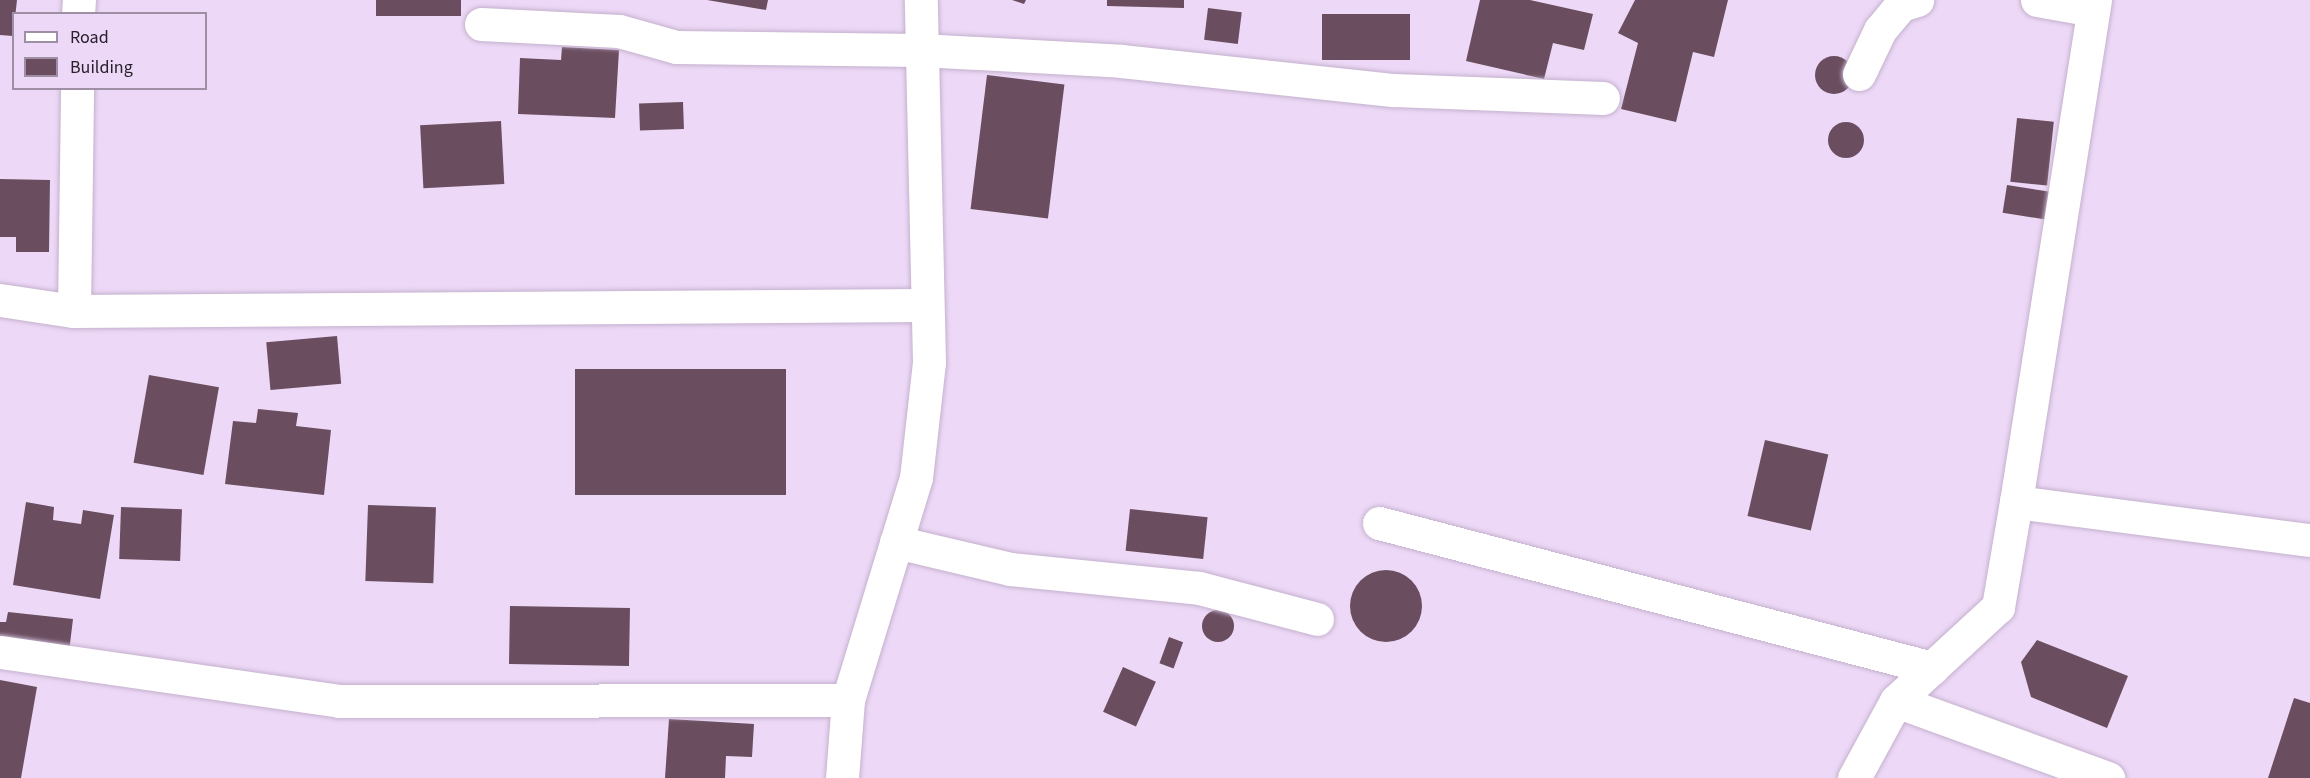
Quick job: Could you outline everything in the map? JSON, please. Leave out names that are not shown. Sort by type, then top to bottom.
[{"type":"street","points":[[842,778],[848,700],[916,478],[929,362],[921,0]]},
{"type":"street","points":[[1859,74],[1880,30],[1901,5],[1917,0]]},
{"type":"street","points":[[1854,778],[1896,701],[1998,607],[2094,5],[2037,0]]},
{"type":"street","points":[[481,24],[619,31],[676,47],[921,50],[1121,61],[1394,90],[1604,98]]},
{"type":"street","points":[[74,311],[77,90]]},
{"type":"street","points":[[0,300],[74,311],[926,305]]},
{"type":"street","points":[[2016,502],[2310,540]]},
{"type":"street","points":[[1379,523],[1932,668]]},
{"type":"street","points":[[896,542],[1010,569],[1199,588],[1317,619]]},
{"type":"street","points":[[0,652],[339,701],[848,700]]},
{"type":"street","points":[[1896,701],[2108,778]]},
{"type":"building","points":[[0,0],[17,0],[16,12],[12,12],[12,36],[0,35]]},
{"type":"building","points":[[376,0],[461,0],[461,16],[376,16]]},
{"type":"building","points":[[707,0],[768,0],[766,10]]},
{"type":"building","points":[[1012,0],[1026,0],[1024,4]]},
{"type":"building","points":[[1107,0],[1184,0],[1184,8],[1107,6]]},
{"type":"building","points":[[1480,0],[1530,0],[1593,14],[1584,50],[1553,43],[1544,79],[1466,61]]},
{"type":"building","points":[[1635,0],[1728,0],[1714,57],[1693,52],[1676,122],[1621,109],[1638,43],[1618,33]]},
{"type":"building","points":[[1208,8],[1242,12],[1238,44],[1204,40]]},
{"type":"building","points":[[1322,14],[1410,14],[1410,60],[1322,60]]},
{"type":"building","points":[[562,47],[619,50],[615,118],[518,114],[520,58],[561,60]]},
{"type":"building","points":[[1834,56],[1848,61],[1853,75],[1848,89],[1834,94],[1820,89],[1815,75],[1820,61]]},
{"type":"building","points":[[987,75],[1064,85],[1048,218],[971,209]]},
{"type":"building","points":[[683,102],[684,129],[640,131],[639,104]]},
{"type":"building","points":[[2017,118],[2054,122],[2047,186],[2010,182]]},
{"type":"building","points":[[501,121],[504,184],[423,188],[420,125]]},
{"type":"building","points":[[1846,122],[1859,127],[1864,140],[1859,153],[1846,158],[1833,153],[1828,140],[1833,127]]},
{"type":"building","points":[[0,179],[50,180],[49,252],[16,252],[16,237],[0,237]]},
{"type":"building","points":[[2007,185],[2051,192],[2047,220],[2003,213]]},
{"type":"building","points":[[337,336],[341,384],[270,390],[266,342]]},
{"type":"building","points":[[575,369],[786,369],[786,495],[575,495]]},
{"type":"building","points":[[149,375],[219,387],[203,475],[134,463]]},
{"type":"building","points":[[258,409],[298,413],[296,426],[331,430],[324,495],[225,484],[233,421],[256,423]]},
{"type":"building","points":[[1765,440],[1828,455],[1811,531],[1747,516]]},
{"type":"building","points":[[26,502],[54,507],[53,520],[81,524],[83,510],[114,515],[100,599],[13,585]]},
{"type":"building","points":[[368,505],[436,507],[433,583],[365,581]]},
{"type":"building","points":[[121,507],[182,509],[180,561],[119,559]]},
{"type":"building","points":[[1130,509],[1208,517],[1203,559],[1126,551]]},
{"type":"building","points":[[1393,570],[1412,580],[1420,592],[1422,606],[1420,620],[1412,632],[1400,640],[1379,642],[1360,632],[1352,620],[1350,599],[1360,580],[1372,572]]},
{"type":"building","points":[[510,606],[630,608],[629,666],[509,664]]},
{"type":"building","points":[[1218,610],[1229,615],[1234,626],[1229,637],[1218,642],[1207,637],[1202,626],[1207,615]]},
{"type":"building","points":[[8,612],[73,619],[69,652],[0,645],[0,622],[6,622]]},
{"type":"building","points":[[1169,637],[1183,642],[1174,668],[1159,663]]},
{"type":"building","points":[[2037,640],[2128,676],[2107,728],[2031,697],[2021,662]]},
{"type":"building","points":[[1123,667],[1156,682],[1136,726],[1103,712]]},
{"type":"building","points":[[0,680],[37,687],[21,778],[0,778]]},
{"type":"building","points":[[2294,698],[2310,703],[2310,778],[2268,778]]},
{"type":"building","points":[[669,719],[754,724],[752,757],[726,756],[725,778],[665,778]]}]
